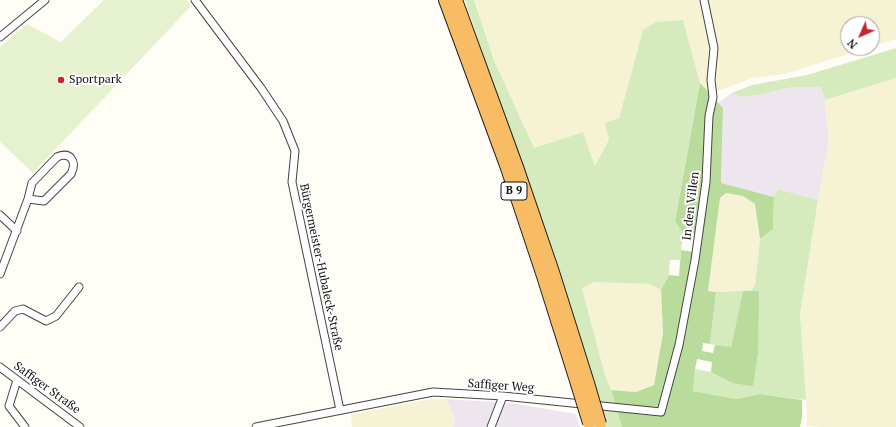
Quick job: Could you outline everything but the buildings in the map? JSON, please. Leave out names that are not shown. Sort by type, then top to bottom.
[{"type":"highway","name":"B 9","points":[[445,0],[507,168],[543,276],[582,383]]},
{"type":"highway","name":"B 9","points":[[456,0],[520,174],[553,272],[582,383],[595,425]]},
{"type":"street","points":[[0,37],[45,0]]},
{"type":"street","name":"Bürgermeister-Hubaleck-Straße","points":[[195,0],[284,121],[295,151],[292,182],[340,410]]},
{"type":"street","name":"In den Villen","points":[[661,412],[679,345],[695,260],[706,182],[709,116],[713,97],[711,80],[714,48],[704,0]]},
{"type":"street","points":[[0,274],[28,200],[32,183],[57,157],[62,154],[67,155],[72,159],[74,164],[71,174],[44,201],[28,200]]},
{"type":"street","points":[[0,215],[17,231]]},
{"type":"street","points":[[0,327],[15,311],[23,309],[46,321],[56,316],[79,286]]},
{"type":"street","name":"Saffiger Straße","points":[[0,367],[80,427]]},
{"type":"street","points":[[17,380],[9,406],[25,427]]},
{"type":"street","name":"Saffiger Weg","points":[[340,410],[433,392],[503,396],[661,412]]},
{"type":"street","points":[[491,427],[503,396]]},
{"type":"street","points":[[256,427],[340,410]]},
{"type":"shaded area","points":[[474,0],[896,0],[896,39],[880,44],[880,16],[840,16],[840,56],[842,56],[785,74],[753,78],[710,94],[700,83],[683,21],[643,30],[619,118],[595,166],[583,132],[534,148],[494,60]]},
{"type":"shaded area","points":[[896,78],[896,427],[806,426],[807,417],[800,314],[819,193],[829,142],[825,100]]},
{"type":"shaded area","points":[[793,87],[821,87],[825,100],[829,142],[818,200],[778,189],[774,197],[721,183],[723,108],[718,103],[732,93],[741,97]]},
{"type":"shaded area","points":[[725,193],[743,196],[755,204],[760,239],[755,286],[750,291],[708,291],[720,198]]},
{"type":"shaded area","points":[[594,282],[649,284],[661,290],[663,333],[654,385],[636,392],[611,390],[605,375],[582,287]]},
{"type":"shaded area","points":[[432,399],[446,399],[455,420],[453,427],[352,427],[351,414]]},
{"type":"shaded area","points":[[446,399],[511,403],[576,414],[580,427],[453,427],[455,420]]},
{"type":"green space","name":"Sportpark","points":[[104,0],[187,0],[191,6],[33,173],[0,142],[0,47],[27,24],[61,42]]},
{"type":"green space","points":[[465,0],[474,0],[494,60],[534,148],[583,132],[595,166],[609,139],[605,123],[619,118],[643,30],[656,22],[683,20],[700,83],[675,220],[683,233],[680,260],[670,260],[669,275],[661,290],[649,284],[594,282],[582,288],[605,375],[622,427],[605,427]]},
{"type":"green space","points":[[896,48],[896,78],[825,100],[821,87],[793,87],[741,97],[732,93],[752,85],[807,75],[870,56],[880,56],[880,53]]},
{"type":"green space","points":[[700,83],[723,108],[721,183],[774,197],[773,229],[760,239],[755,204],[743,196],[726,193],[720,198],[708,291],[716,292],[710,344],[703,343],[702,351],[713,353],[715,345],[731,347],[743,291],[759,291],[758,353],[753,386],[732,383],[711,372],[712,362],[697,359],[693,391],[736,399],[760,394],[802,400],[802,417],[800,427],[622,427],[611,390],[636,392],[654,385],[663,333],[661,290],[669,275],[679,276],[681,250],[693,252],[695,234],[683,233],[675,221]]},
{"type":"green space","points":[[778,189],[818,200],[800,314],[806,400],[760,394],[736,399],[693,391],[695,369],[711,372],[732,383],[759,292],[750,291],[755,286],[760,239],[773,229],[774,197]]},
{"type":"green space","points":[[743,291],[731,348],[710,344],[716,292]]},
{"type":"place","name":"Sportpark","points":[[61,80]]}]
